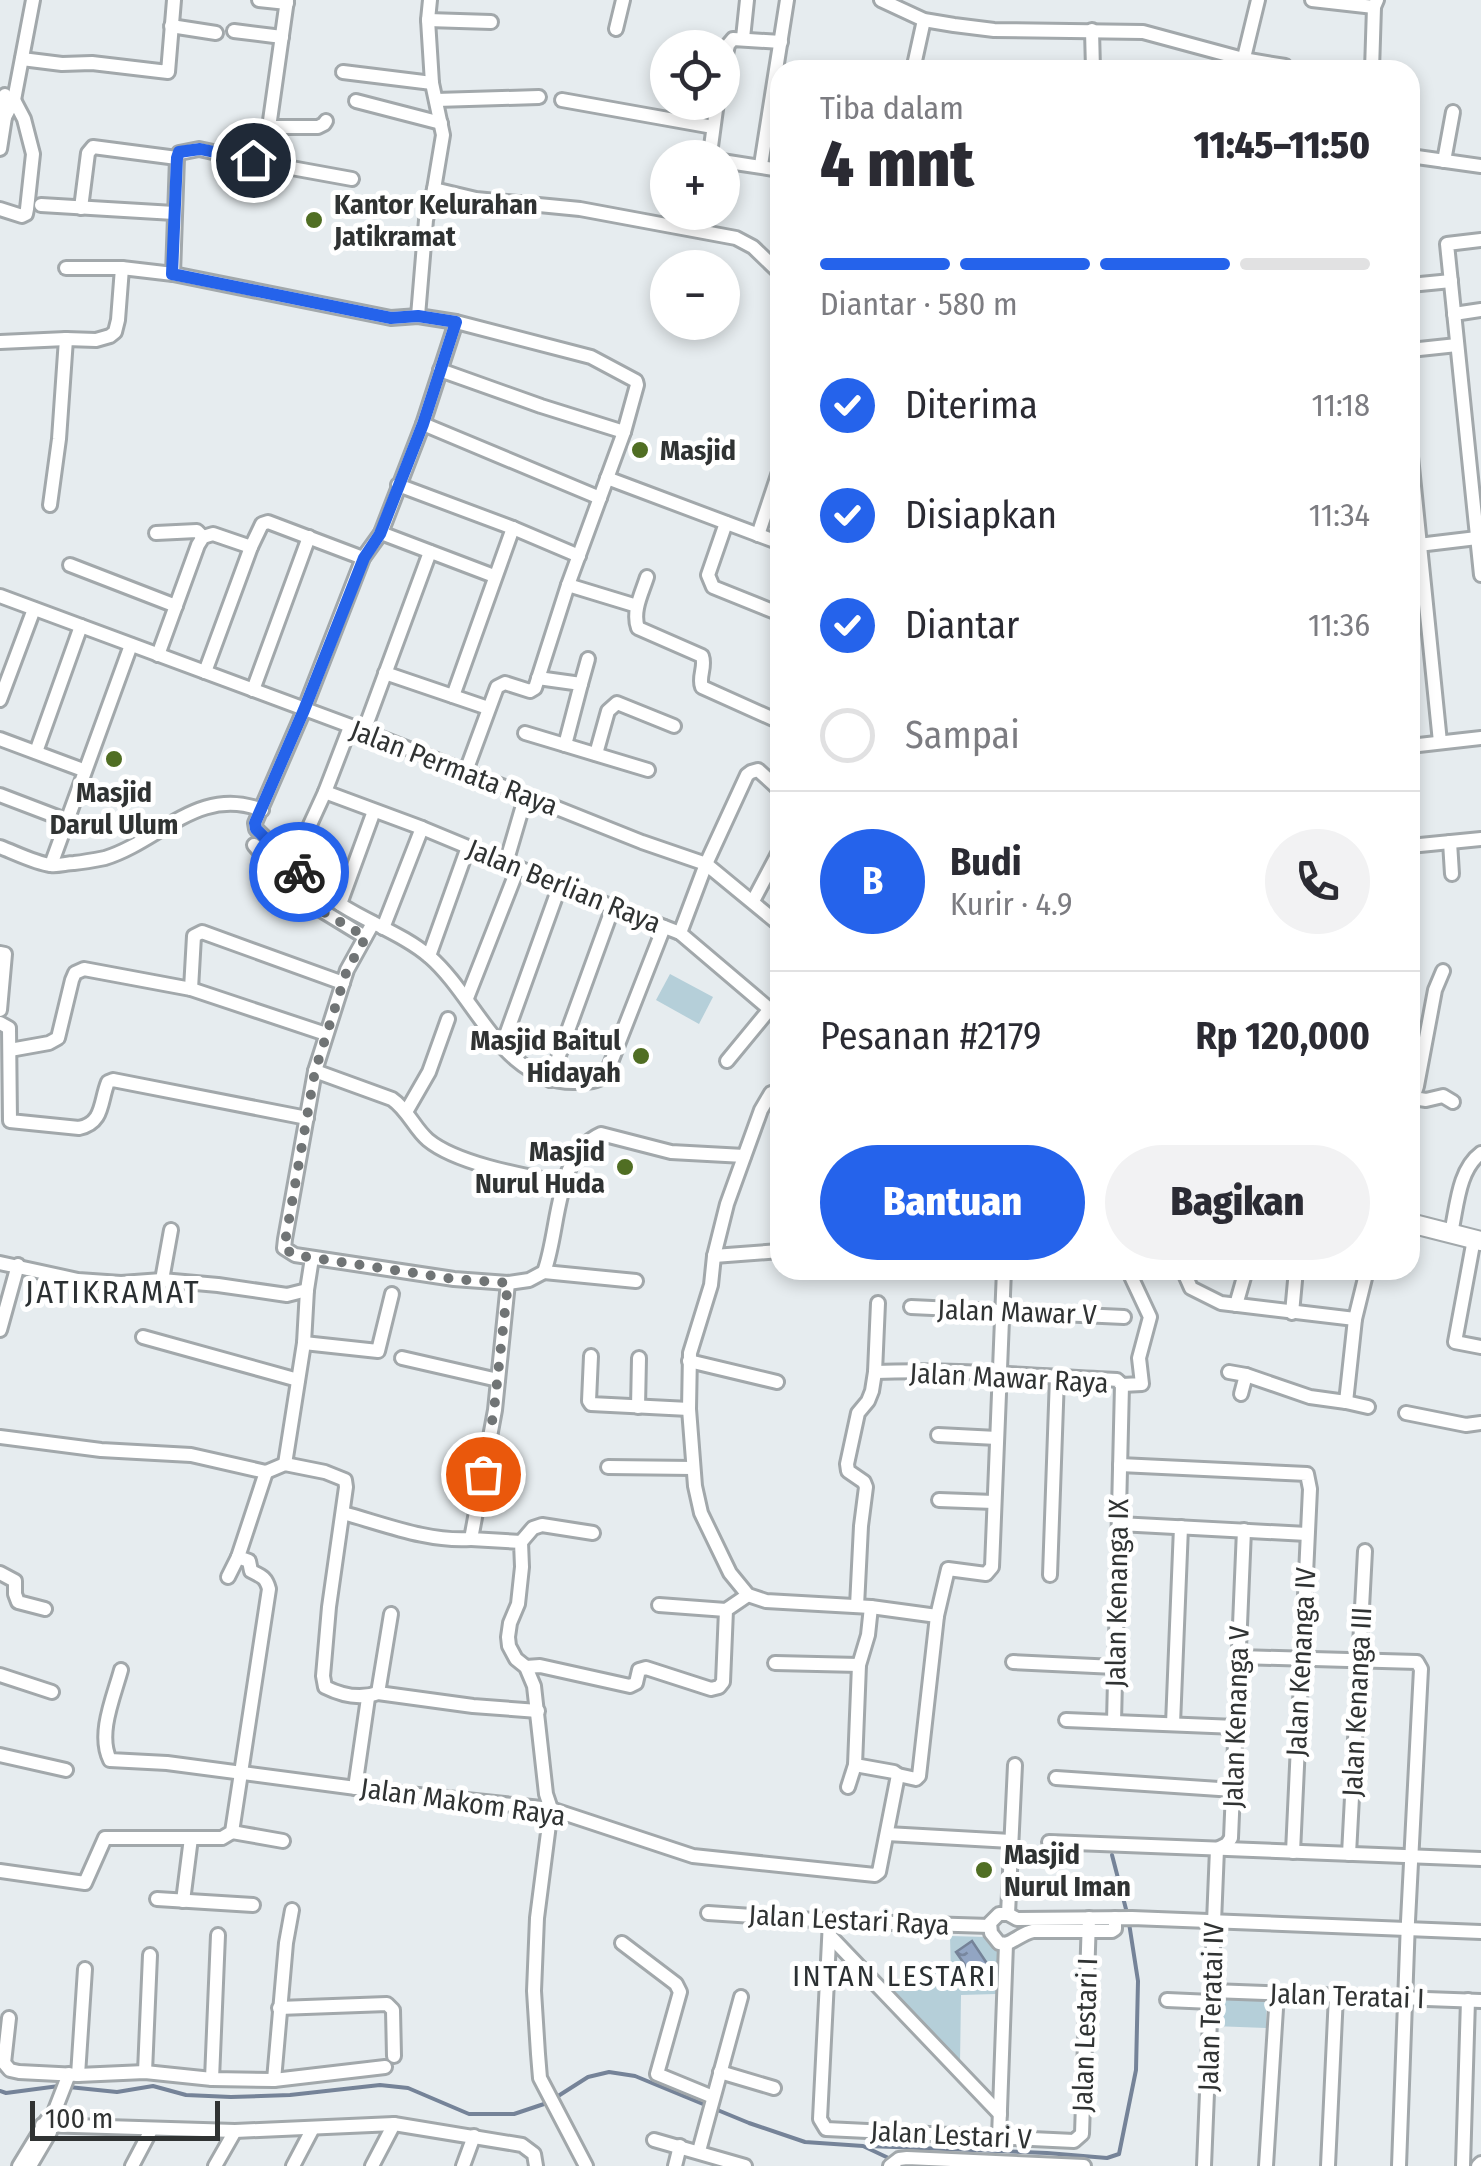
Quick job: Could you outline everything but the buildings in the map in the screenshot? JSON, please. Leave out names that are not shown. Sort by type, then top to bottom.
[{"type":"street","points":[[0,149],[33,0]]},
{"type":"street","points":[[22,58],[168,72],[174,0]]},
{"type":"street","points":[[258,0],[287,2],[264,164]]},
{"type":"street","points":[[418,316],[426,220],[443,134],[432,84],[430,0]]},
{"type":"street","points":[[743,38],[746,0]]},
{"type":"street","points":[[777,60],[787,0]]},
{"type":"street","points":[[881,0],[924,20],[994,30],[1142,32],[1230,60]]},
{"type":"street","points":[[1243,60],[1258,0]]},
{"type":"street","points":[[1312,0],[1376,4],[1373,60]]},
{"type":"street","points":[[616,29],[618,1]]},
{"type":"street","points":[[428,20],[491,22]]},
{"type":"street","points":[[915,60],[924,20]]},
{"type":"street","points":[[171,26],[216,33]]},
{"type":"street","points":[[1092,30],[1093,60]]},
{"type":"street","points":[[234,31],[282,38]]},
{"type":"street","points":[[740,38],[780,42]]},
{"type":"street","points":[[343,72],[432,84]]},
{"type":"street","points":[[436,100],[539,97]]},
{"type":"street","points":[[0,209],[26,214],[33,154],[24,119],[10,98]]},
{"type":"street","points":[[562,100],[713,127]]},
{"type":"street","points":[[356,101],[441,123]]},
{"type":"street","points":[[761,165],[770,107]]},
{"type":"street","points":[[1444,161],[1454,112]]},
{"type":"street","points":[[712,140],[714,120]]},
{"type":"street","points":[[270,128],[318,127],[326,121]]},
{"type":"street","points":[[81,208],[88,154],[93,147],[177,158]]},
{"type":"street","points":[[172,274],[179,152],[200,149],[352,178]]},
{"type":"street","points":[[1420,157],[1481,166]]},
{"type":"street","points":[[740,162],[770,167]]},
{"type":"street","points":[[434,190],[476,199],[580,209],[736,238],[770,263]]},
{"type":"street","points":[[41,205],[174,213]]},
{"type":"street","points":[[1481,240],[1448,244],[1457,345],[1475,470],[1481,575]]},
{"type":"street","points":[[66,268],[122,268],[172,274],[391,318],[418,316],[456,322],[591,357],[636,380],[638,385],[624,432],[535,688],[530,691],[500,684],[497,687],[466,771]]},
{"type":"street","points":[[0,342],[105,339],[115,332],[122,268]]},
{"type":"street","points":[[1420,284],[1451,281]]},
{"type":"street","points":[[1454,314],[1481,310]]},
{"type":"street","points":[[456,322],[423,424],[380,534],[364,558],[255,823],[256,829],[340,904],[428,956],[467,998],[502,1046],[520,1063],[550,1080],[598,1080],[608,1070],[664,926]]},
{"type":"street","points":[[50,505],[60,439],[66,339]]},
{"type":"street","points":[[1420,349],[1457,345]]},
{"type":"street","points":[[440,370],[624,432]]},
{"type":"street","points":[[423,424],[600,498]]},
{"type":"street","points":[[608,478],[770,539]]},
{"type":"street","points":[[398,485],[579,556]]},
{"type":"street","points":[[758,535],[770,499]]},
{"type":"street","points":[[205,672],[251,547],[265,522],[364,558]]},
{"type":"street","points":[[726,523],[708,575],[713,587],[770,610]]},
{"type":"street","points":[[453,696],[513,528]]},
{"type":"street","points":[[156,533],[197,531],[203,537]]},
{"type":"street","points":[[203,537],[213,534],[251,547]]},
{"type":"street","points":[[380,534],[494,576]]},
{"type":"street","points":[[158,655],[203,537]]},
{"type":"street","points":[[253,690],[309,537]]},
{"type":"street","points":[[1420,545],[1476,538]]},
{"type":"street","points":[[313,906],[297,881],[297,869],[325,792],[386,673],[430,552]]},
{"type":"street","points":[[70,565],[176,606]]},
{"type":"street","points":[[648,577],[637,606],[635,624],[640,630],[702,656],[702,687],[770,718]]},
{"type":"street","points":[[568,585],[637,606]]},
{"type":"street","points":[[1420,585],[1440,742]]},
{"type":"street","name":"Jalan Permata Raya","points":[[0,596],[706,864],[770,916]]},
{"type":"street","points":[[0,700],[34,609]]},
{"type":"street","points":[[36,752],[81,626]]},
{"type":"street","points":[[50,865],[130,645]]},
{"type":"street","points":[[565,744],[588,660]]},
{"type":"street","points":[[386,673],[488,708]]},
{"type":"street","points":[[538,678],[581,684]]},
{"type":"street","points":[[596,754],[608,710],[614,704],[674,726]]},
{"type":"street","points":[[524,732],[648,770]]},
{"type":"street","points":[[1420,745],[1481,738]]},
{"type":"street","points":[[0,739],[83,770]]},
{"type":"street","points":[[680,933],[706,864],[747,775],[755,770],[770,781]]},
{"type":"street","name":"Jalan Berlian Raya","points":[[325,792],[680,933],[770,1010]]},
{"type":"street","points":[[0,794],[68,821]]},
{"type":"street","points":[[467,998],[512,865],[526,795]]},
{"type":"street","points":[[0,847],[50,865],[105,858],[194,810],[243,804],[262,810]]},
{"type":"street","points":[[340,904],[374,812]]},
{"type":"street","points":[[422,828],[378,926],[366,937],[343,982],[315,1071],[284,1248],[294,1255],[454,1279],[508,1283],[530,1280],[544,1272],[636,1281]]},
{"type":"street","points":[[1420,845],[1481,839]]},
{"type":"street","points":[[1450,842],[1452,874]]},
{"type":"street","points":[[254,846],[282,879],[313,906],[366,937]]},
{"type":"street","points":[[428,956],[468,847]]},
{"type":"street","points":[[753,901],[770,869]]},
{"type":"street","points":[[502,1046],[560,885]]},
{"type":"street","points":[[550,1080],[612,908]]},
{"type":"street","points":[[190,988],[194,936],[202,932],[343,982]]},
{"type":"street","points":[[0,953],[6,954],[0,1010]]},
{"type":"street","points":[[10,1050],[58,1038],[72,980],[75,973],[84,969],[190,988],[326,1034]]},
{"type":"street","points":[[1420,1072],[1435,990],[1443,971]]},
{"type":"street","points":[[406,1112],[429,1072],[448,1019]]},
{"type":"street","points":[[727,1061],[770,1019]]},
{"type":"street","points":[[0,1024],[9,1028],[5,1121],[90,1126],[97,1119],[108,1082],[113,1080],[307,1118]]},
{"type":"street","points":[[315,1071],[392,1099],[426,1139],[440,1148],[475,1163],[562,1183]]},
{"type":"street","points":[[770,1094],[728,1204],[714,1256],[711,1285],[690,1353],[693,1468],[701,1513],[730,1573],[748,1595],[937,1616]]},
{"type":"street","points":[[1420,1099],[1443,1096],[1454,1102]]},
{"type":"street","points":[[544,1272],[562,1183],[584,1145],[601,1134],[671,1152],[744,1156]]},
{"type":"street","points":[[1452,1233],[1462,1184],[1471,1160],[1481,1153]]},
{"type":"street","points":[[1420,1225],[1478,1240],[1455,1342],[1481,1347]]},
{"type":"street","points":[[162,1280],[170,1230]]},
{"type":"street","points":[[714,1256],[770,1252]]},
{"type":"street","points":[[285,1464],[304,1343],[312,1258]]},
{"type":"street","points":[[0,1263],[78,1280],[162,1280],[287,1296],[308,1290]]},
{"type":"street","points":[[0,1330],[18,1265]]},
{"type":"street","points":[[855,1765],[916,1779],[919,1776],[937,1616],[948,1569],[986,1574],[992,1566],[1004,1280]]},
{"type":"street","points":[[1122,1385],[1142,1384],[1138,1358],[1150,1317],[1133,1280]]},
{"type":"street","points":[[1188,1280],[1192,1288],[1221,1302],[1355,1319]]},
{"type":"street","points":[[1236,1305],[1243,1280]]},
{"type":"street","points":[[1292,1313],[1295,1280]]},
{"type":"street","points":[[1346,1402],[1355,1319],[1365,1280]]},
{"type":"street","points":[[471,1539],[494,1410],[508,1283]]},
{"type":"street","points":[[304,1343],[378,1351],[392,1294]]},
{"type":"street","points":[[848,1787],[855,1765],[859,1665],[868,1634],[864,1607],[866,1487],[848,1470],[847,1464],[858,1413],[868,1402],[875,1372],[878,1303]]},
{"type":"street","name":"Jalan Mawar V","points":[[911,1308],[1124,1317]]},
{"type":"street","points":[[143,1336],[298,1380]]},
{"type":"street","points":[[592,1356],[591,1404],[689,1409]]},
{"type":"street","points":[[402,1358],[498,1380]]},
{"type":"street","points":[[638,1407],[639,1358]]},
{"type":"street","points":[[690,1361],[777,1382]]},
{"type":"street","name":"Jalan Mawar Raya","points":[[875,1372],[918,1370],[1117,1380],[1122,1385],[1120,1465]]},
{"type":"street","points":[[1229,1372],[1310,1397],[1368,1407]]},
{"type":"street","points":[[1240,1394],[1246,1375]]},
{"type":"street","points":[[1050,1575],[1057,1377]]},
{"type":"street","points":[[1406,1413],[1466,1425],[1481,1423]]},
{"type":"street","points":[[938,1435],[997,1438]]},
{"type":"street","points":[[0,1437],[192,1456],[266,1472],[285,1464],[345,1480],[329,1607],[325,1687],[336,1693],[538,1711]]},
{"type":"street","name":"Jalan Kenanga IV","points":[[1120,1465],[1307,1474],[1310,1489],[1293,1852]]},
{"type":"street","name":"Jalan Kenanga IX","points":[[1114,1722],[1120,1465]]},
{"type":"street","points":[[608,1467],[693,1468]]},
{"type":"street","points":[[228,1577],[266,1472]]},
{"type":"street","points":[[939,1500],[994,1502]]},
{"type":"street","points":[[343,1513],[450,1540],[521,1542]]},
{"type":"street","points":[[1119,1524],[1307,1534]]},
{"type":"street","points":[[593,1533],[542,1525],[521,1542],[518,1604],[508,1637],[516,1660],[526,1666],[630,1686],[636,1683],[639,1670],[646,1668],[711,1689],[719,1687],[723,1682],[726,1610]]},
{"type":"street","points":[[1173,1724],[1181,1527]]},
{"type":"street","name":"Jalan Kenanga V","points":[[1217,1849],[1232,1838],[1244,1530]]},
{"type":"street","name":"Jalan Kenanga III","points":[[1350,1854],[1365,1550]]},
{"type":"street","points":[[232,1832],[268,1589],[263,1576],[251,1571],[249,1560],[238,1558]]},
{"type":"street","points":[[0,1573],[15,1581],[18,1602],[45,1609]]},
{"type":"street","points":[[659,1605],[726,1610],[748,1595]]},
{"type":"street","points":[[355,1788],[391,1614]]},
{"type":"street","points":[[1239,1657],[1417,1662],[1421,1669],[1399,2166]]},
{"type":"street","points":[[776,1662],[859,1665]]},
{"type":"street","points":[[1013,1662],[1115,1668]]},
{"type":"street","points":[[526,1666],[534,1686],[551,1809],[537,1918],[534,1990],[540,2078],[586,2166]]},
{"type":"street","name":"Jalan Makom Raya","points":[[120,1670],[105,1734],[105,1750],[110,1760],[551,1809],[693,1856],[875,1874],[880,1872],[887,1834]]},
{"type":"street","points":[[0,1675],[52,1692]]},
{"type":"street","points":[[1066,1720],[1236,1727]]},
{"type":"street","points":[[0,1755],[66,1770]]},
{"type":"street","points":[[1008,1914],[1015,1765]]},
{"type":"street","points":[[898,1775],[887,1834],[1011,1842]]},
{"type":"street","points":[[1056,1778],[1234,1790]]},
{"type":"street","points":[[0,1871],[85,1883],[105,1838],[222,1838],[232,1832],[283,1840]]},
{"type":"street","points":[[182,1901],[191,1838]]},
{"type":"street","points":[[1050,1842],[1481,1859]]},
{"type":"street","name":"Jalan Teratai IV","points":[[1204,2166],[1217,1849]]},
{"type":"street","points":[[1009,1897],[1019,1912],[1034,1918]]},
{"type":"street","points":[[157,1899],[253,1904]]},
{"type":"street","points":[[274,2080],[292,1910]]},
{"type":"street","name":"Jalan Lestari Raya","points":[[708,1913],[990,1926]]},
{"type":"street","points":[[1088,1925],[1025,1932],[1006,1944],[993,1937],[990,1926],[995,1916],[1008,1914],[1017,1919],[1034,1918],[1088,1925],[1112,1931],[1123,1918],[1481,1932]]},
{"type":"street","points":[[830,1920],[830,1936],[1000,2114]]},
{"type":"street","name":"Jalan Lestari I","points":[[1080,2138],[1088,1925]]},
{"type":"street","points":[[212,2079],[218,1934]]},
{"type":"street","name":"Jalan Lestari V","points":[[830,1936],[822,2125],[832,2130],[1074,2141],[1080,2138]]},
{"type":"street","points":[[622,1943],[676,1984],[680,1992],[657,2074],[713,2099]]},
{"type":"street","points":[[999,2137],[1006,1944]]},
{"type":"street","points":[[145,2072],[150,1954]]},
{"type":"street","points":[[30,2166],[65,2089],[85,1969]]},
{"type":"street","points":[[1266,2166],[1277,1993]]},
{"type":"street","name":"Jalan Teratai I","points":[[1167,2000],[1277,1993],[1475,2001]]},
{"type":"street","points":[[1328,2166],[1336,1995]]},
{"type":"street","points":[[699,2151],[741,1997]]},
{"type":"street","points":[[1463,2166],[1475,2001]]},
{"type":"street","points":[[10,2018],[6,2067],[65,2089],[145,2072],[274,2080],[389,2062],[393,2010],[387,2004],[279,2008]]},
{"type":"street","points":[[720,2072],[774,2088]]},
{"type":"street","points":[[47,2126],[235,2132],[394,2124],[527,2147],[534,2154],[536,2166]]},
{"type":"street","points":[[372,2166],[394,2124]]},
{"type":"street","points":[[18,2166],[47,2126]]},
{"type":"street","points":[[294,2166],[313,2128]]},
{"type":"street","points":[[132,2166],[151,2130]]},
{"type":"street","points":[[215,2166],[235,2132]]},
{"type":"street","points":[[463,2166],[474,2136]]},
{"type":"street","points":[[654,2140],[743,2166]]},
{"type":"street","points":[[675,2166],[680,2146]]},
{"type":"street","points":[[894,2163],[1084,2166]]},
{"type":"shaded area","points":[[670,974],[713,997],[699,1024],[656,1000]]},
{"type":"shaded area","points":[[950,1936],[986,1937],[998,1953],[996,1994],[961,1995],[960,2064],[890,1994],[910,1968],[951,1974]]},
{"type":"shaded area","points":[[1215,1995],[1267,1997],[1266,2028],[1213,2026]]},
{"type":"water","points":[[972,1941],[992,1971],[971,1985],[965,1976],[970,1972],[956,1952]]},
{"type":"waterway","points":[[1112,1855],[1127,1913]]},
{"type":"waterway","points":[[868,2146],[1107,2158],[1119,2154],[1136,2070],[1138,1981],[1129,1923]]},
{"type":"waterway","points":[[555,2098],[588,2077],[609,2072],[635,2076],[805,2142],[863,2146],[901,2166]]},
{"type":"waterway","points":[[0,2091],[59,2086],[117,2092],[153,2086],[186,2095],[231,2097],[380,2085],[408,2088],[469,2114],[514,2114],[547,2103]]},
{"type":"way so far","points":[[299,872],[297,881],[313,906],[366,937],[347,970],[315,1071],[284,1248],[294,1255],[454,1279],[508,1283],[483,1474]]},
{"type":"place","name":"Kantor Kelurahan Jatikramat","points":[[314,220]]},
{"type":"place","name":"Masjid","points":[[640,450]]},
{"type":"place","name":"Masjid Darul Ulum","points":[[114,759]]},
{"type":"place","name":"Masjid Baitul Hidayah","points":[[641,1056]]},
{"type":"place","name":"Masjid Nurul Huda","points":[[625,1167]]},
{"type":"place","name":"Masjid Nurul Iman","points":[[984,1870]]},
{"type":"district","name":"JATIKRAMAT","points":[[113,1292]]},
{"type":"district","name":"INTAN LESTARI","points":[[895,1976]]},
{"type":"route","points":[[253,160],[200,149],[179,152],[172,274],[391,318],[418,316],[456,322],[423,424],[380,534],[364,558],[255,823],[256,829],[299,872]]}]
